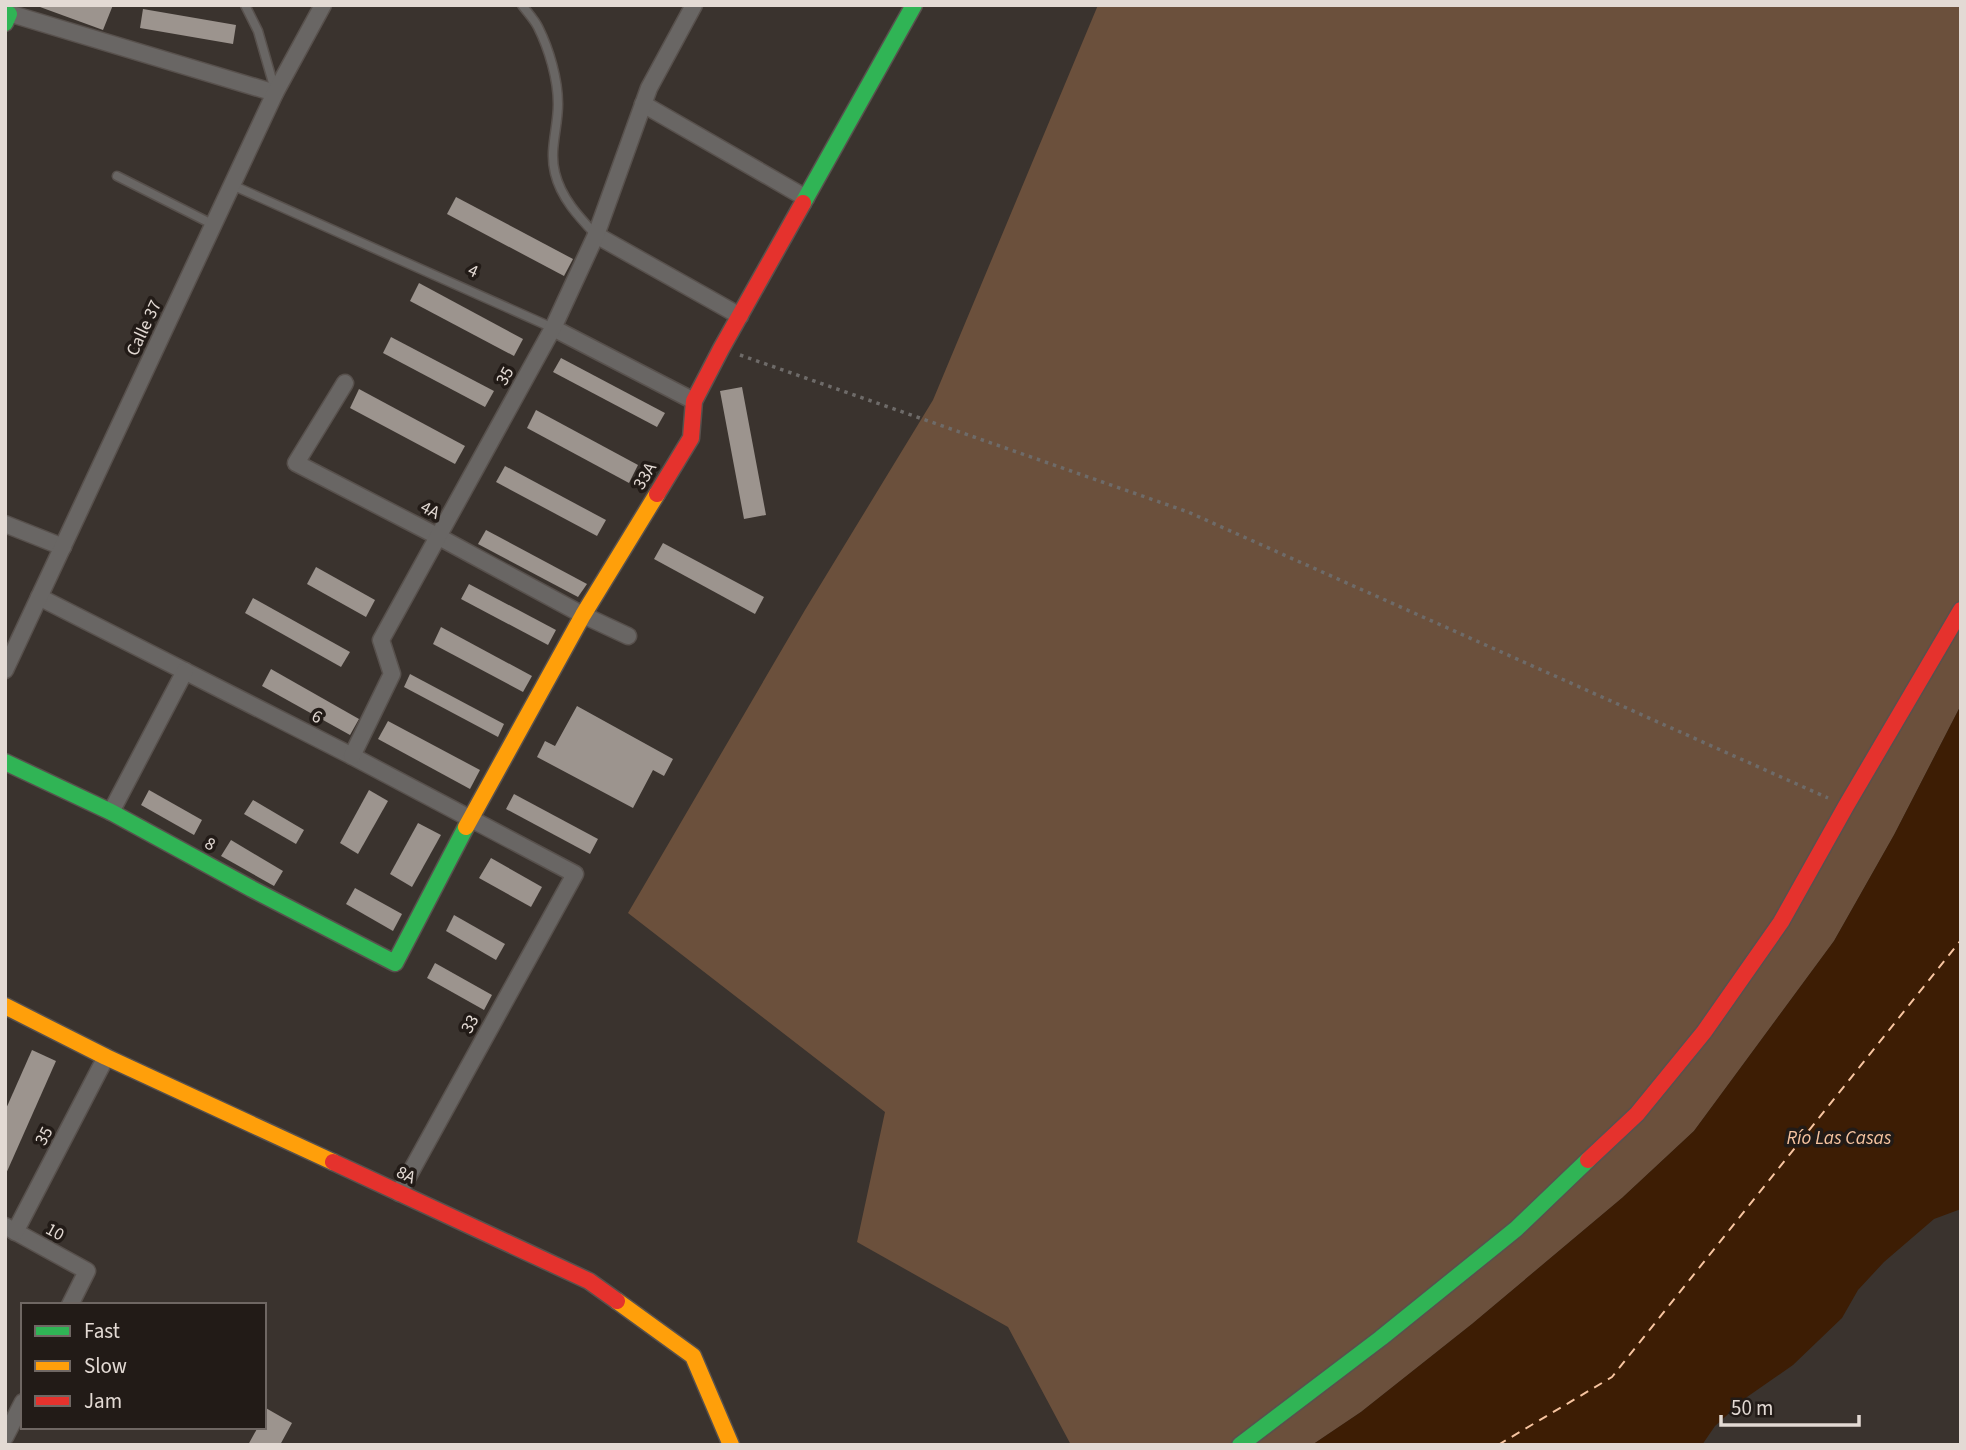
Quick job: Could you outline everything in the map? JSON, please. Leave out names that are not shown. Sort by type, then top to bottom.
[{"type":"street","name":"Calle 37","points":[[5,670],[275,93],[323,5]]},
{"type":"street","name":"35","points":[[352,756],[392,674],[381,640],[553,328],[596,235],[649,88],[694,5]]},
{"type":"street","name":"33A","points":[[395,963],[583,615],[691,438],[694,401],[914,5]]},
{"type":"street","points":[[7,16],[275,93]]},
{"type":"street","points":[[643,104],[806,198]]},
{"type":"street","points":[[596,235],[740,316]]},
{"type":"street","name":"4","points":[[553,328],[694,401]]},
{"type":"street","name":"4A","points":[[345,383],[296,463],[583,615],[628,636]]},
{"type":"street","points":[[5,524],[63,548]]},
{"type":"street","name":"6","points":[[39,597],[352,756],[575,874]]},
{"type":"street","points":[[1240,1445],[1381,1338],[1516,1230],[1637,1114],[1704,1032],[1781,922],[1961,610]]},
{"type":"street","points":[[111,812],[185,671]]},
{"type":"street","name":"8","points":[[5,762],[111,812],[395,963]]},
{"type":"street","name":"33","points":[[399,1193],[575,874]]},
{"type":"street","name":"8A","points":[[5,1006],[106,1057],[589,1281],[692,1356],[731,1445]]},
{"type":"street","name":"35","points":[[10,1229],[106,1057]]},
{"type":"street","name":"10","points":[[10,1229],[87,1271],[71,1303]]},
{"type":"street","points":[[5,1437],[21,1406]]},
{"type":"lane","points":[[245,5],[258,31],[275,93]]},
{"type":"lane","points":[[522,5],[537,25],[555,81],[558,103],[552,149],[555,174],[568,202],[596,235]]},
{"type":"lane","points":[[117,176],[214,225]]},
{"type":"lane","name":"4","points":[[232,185],[553,328]]},
{"type":"path","points":[[722,349],[1188,512],[1846,806]]},
{"type":"shaded area","points":[[1098,5],[1961,5],[1961,705],[1894,835],[1834,941],[1694,1131],[1622,1198],[1472,1324],[1361,1412],[1312,1445],[1071,1445],[1008,1327],[857,1242],[885,1112],[628,913],[805,610],[933,400]]},
{"type":"water","name":"Río Las Casas","points":[[1961,705],[1961,1209],[1934,1219],[1884,1262],[1858,1290],[1842,1318],[1793,1365],[1747,1397],[1715,1426],[1702,1445],[1312,1445],[1361,1412],[1472,1324],[1622,1198],[1694,1131],[1834,941],[1894,835]]},
{"type":"building","points":[[40,5],[113,5],[103,30]]},
{"type":"building","points":[[143,9],[236,25],[233,44],[140,28]]},
{"type":"building","points":[[456,197],[573,259],[564,276],[447,214]]},
{"type":"building","points":[[419,283],[523,339],[514,356],[410,301]]},
{"type":"building","points":[[391,337],[494,391],[485,407],[383,353]]},
{"type":"building","points":[[561,358],[665,413],[657,427],[553,372]]},
{"type":"building","points":[[742,387],[766,515],[744,519],[720,391]]},
{"type":"building","points":[[359,389],[465,446],[455,464],[350,408]]},
{"type":"building","points":[[536,410],[638,465],[629,483],[527,428]]},
{"type":"building","points":[[505,466],[606,520],[597,536],[496,482]]},
{"type":"building","points":[[486,530],[587,584],[578,597],[478,544]]},
{"type":"building","points":[[663,543],[764,597],[755,614],[654,559]]},
{"type":"building","points":[[316,567],[375,600],[366,617],[307,584]]},
{"type":"building","points":[[469,584],[556,630],[548,645],[461,599]]},
{"type":"building","points":[[253,598],[350,652],[341,667],[245,613]]},
{"type":"building","points":[[441,627],[532,676],[523,692],[433,644]]},
{"type":"building","points":[[271,669],[359,719],[350,735],[262,686]]},
{"type":"building","points":[[410,674],[504,724],[498,737],[404,687]]},
{"type":"building","points":[[577,706],[673,759],[664,776],[653,770],[633,808],[537,757],[545,741],[555,746]]},
{"type":"building","points":[[388,721],[480,770],[470,789],[378,739]]},
{"type":"building","points":[[149,790],[202,820],[194,835],[141,805]]},
{"type":"building","points":[[369,790],[388,801],[358,854],[340,843]]},
{"type":"building","points":[[514,794],[598,839],[590,854],[506,809]]},
{"type":"building","points":[[253,800],[304,830],[296,844],[244,814]]},
{"type":"building","points":[[418,823],[441,835],[412,887],[390,874]]},
{"type":"building","points":[[231,840],[283,871],[274,886],[221,856]]},
{"type":"building","points":[[491,858],[542,887],[531,907],[479,878]]},
{"type":"building","points":[[355,888],[402,914],[393,931],[346,904]]},
{"type":"building","points":[[454,915],[505,944],[496,960],[446,931]]},
{"type":"building","points":[[435,963],[492,995],[484,1010],[427,978]]},
{"type":"building","points":[[32,1050],[56,1061],[5,1176],[5,1111]]},
{"type":"building","points":[[266,1408],[292,1423],[280,1445],[248,1445],[257,1429],[266,1429]]},
{"type":"ferry route","points":[[1498,1445],[1612,1377],[1961,940]]},
{"type":"traffic: fast","points":[[803,203],[914,5]]},
{"type":"traffic: fast","points":[[5,23],[9,14]]},
{"type":"traffic: fast","points":[[5,762],[111,812],[395,963],[466,827]]},
{"type":"traffic: fast","points":[[1240,1445],[1381,1338],[1516,1229],[1588,1160]]},
{"type":"traffic: slow","points":[[466,827],[583,615],[657,494]]},
{"type":"traffic: slow","points":[[5,1006],[106,1057],[333,1162]]},
{"type":"traffic: slow","points":[[617,1301],[693,1356],[731,1445]]},
{"type":"traffic: jam","points":[[657,494],[691,438],[694,401],[803,203]]},
{"type":"traffic: jam","points":[[1588,1160],[1637,1114],[1704,1032],[1781,922],[1961,610]]},
{"type":"traffic: jam","points":[[333,1162],[589,1281],[617,1301]]}]
